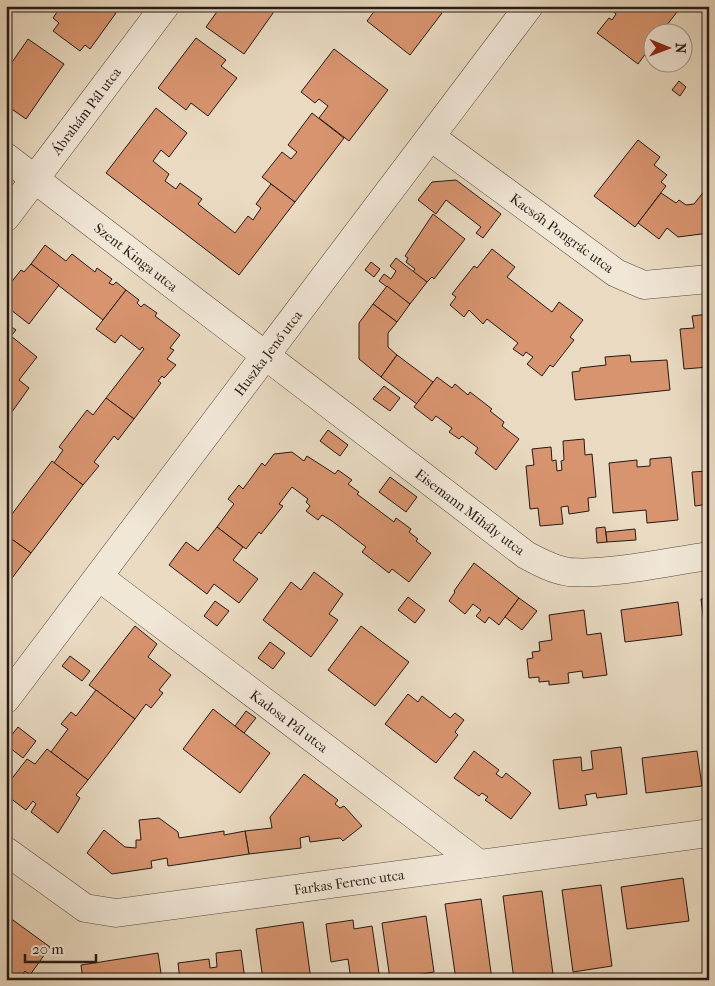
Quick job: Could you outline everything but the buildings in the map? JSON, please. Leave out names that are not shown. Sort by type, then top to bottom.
[{"type":"street","name":"Ábrahám Pál utca","points":[[6,216],[165,6]]},
{"type":"street","name":"Huszka Jenő utca","points":[[6,699],[529,6]]},
{"type":"street","name":"Kacsóh Pongrác utca","points":[[431,137],[616,273],[644,285],[709,279]]},
{"type":"street","name":"Szent Kinga utca","points":[[6,157],[266,356]]},
{"type":"street","name":"Eisemann Mihály utca","points":[[266,356],[526,555],[548,566],[568,572],[599,571],[709,556]]},
{"type":"street","name":"Kadosa Pál utca","points":[[99,577],[478,864]]},
{"type":"street","name":"Farkas Ferenc utca","points":[[6,851],[85,908],[116,913],[709,833]]}]
